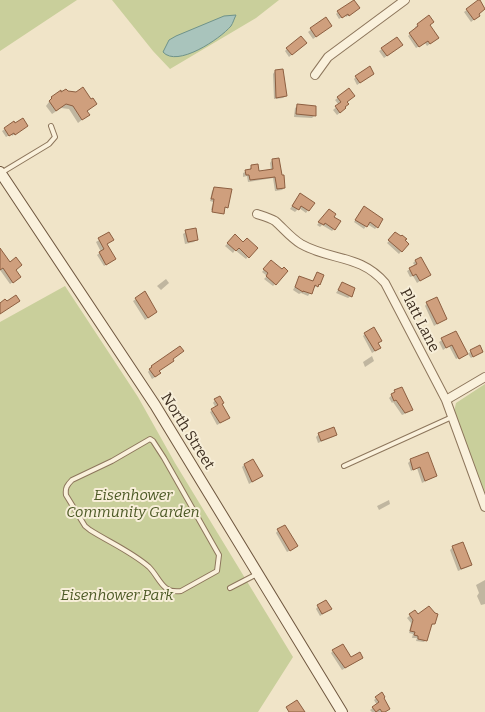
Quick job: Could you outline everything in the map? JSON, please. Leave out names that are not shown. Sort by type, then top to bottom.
[{"type":"main road","name":"North Street","points":[[0,172],[154,405],[342,712]]},
{"type":"street","points":[[315,75],[328,56],[405,0]]},
{"type":"street","name":"Platt Lane","points":[[257,214],[273,220],[294,240],[306,247],[358,263],[378,275],[390,290],[446,400],[485,507]]},
{"type":"street","points":[[446,400],[485,377]]},
{"type":"lane","points":[[0,172],[48,144],[55,137],[51,126]]},
{"type":"lane","points":[[344,466],[452,416]]},
{"type":"lane","points":[[153,440],[219,555],[217,571],[192,585],[181,592],[174,592],[166,588],[148,566],[84,526],[66,495],[67,485],[80,476],[112,461],[143,441],[153,440]]},
{"type":"lane","points":[[230,588],[257,574]]},
{"type":"green space","points":[[0,0],[77,0],[0,51]]},
{"type":"green space","points":[[112,0],[279,0],[256,18],[170,69]]},
{"type":"green space","name":"Eisenhower Park","points":[[65,286],[138,397],[175,463],[293,657],[258,712],[0,712],[0,322]]},
{"type":"green space","points":[[485,384],[485,499],[453,416],[456,403]]},
{"type":"water","points":[[236,15],[231,26],[225,32],[198,50],[178,57],[169,56],[163,52],[169,40],[176,36],[224,16]]},
{"type":"building","points":[[354,0],[360,8],[349,16],[348,14],[342,18],[337,11]]},
{"type":"building","points":[[480,0],[485,9],[474,20],[466,9]]},
{"type":"building","points":[[429,15],[434,22],[430,25],[439,38],[430,44],[428,41],[419,47],[409,33]]},
{"type":"building","points":[[326,17],[332,26],[316,37],[310,28]]},
{"type":"building","points":[[301,36],[307,43],[292,55],[286,48]]},
{"type":"building","points":[[397,37],[403,45],[387,56],[381,48]]},
{"type":"building","points":[[370,66],[374,74],[360,83],[355,76]]},
{"type":"building","points":[[283,69],[287,96],[276,98],[275,70]]},
{"type":"building","points":[[83,87],[97,104],[87,111],[90,115],[82,120],[73,106],[66,104],[56,111],[49,101],[51,97],[61,90],[61,92],[66,89],[76,92]]},
{"type":"building","points":[[349,88],[355,96],[347,102],[349,104],[340,113],[335,106],[341,102],[337,97]]},
{"type":"building","points":[[297,104],[316,106],[316,116],[296,114]]},
{"type":"building","points":[[23,118],[28,126],[15,135],[14,133],[9,136],[4,128],[14,121],[15,123]]},
{"type":"building","points":[[279,158],[282,175],[284,175],[285,188],[277,189],[275,177],[250,180],[249,175],[246,175],[245,170],[251,169],[251,165],[258,164],[259,171],[273,169],[272,159]]},
{"type":"building","points":[[214,187],[232,189],[228,208],[225,207],[224,214],[212,212],[214,199],[211,199]]},
{"type":"building","points":[[300,193],[315,203],[309,211],[301,206],[299,210],[292,206]]},
{"type":"building","points":[[364,206],[383,219],[378,228],[370,222],[367,227],[355,220]]},
{"type":"building","points":[[329,209],[336,214],[334,217],[341,221],[335,230],[325,223],[324,225],[318,222]]},
{"type":"building","points":[[196,228],[198,240],[188,242],[185,230]]},
{"type":"building","points":[[109,232],[114,240],[107,244],[116,259],[106,265],[99,252],[104,249],[98,238]]},
{"type":"building","points":[[395,232],[407,239],[405,240],[409,244],[402,252],[388,240]]},
{"type":"building","points":[[235,234],[243,242],[247,238],[258,248],[249,258],[239,248],[236,251],[227,243]]},
{"type":"building","points":[[0,248],[10,262],[16,257],[22,265],[16,270],[21,277],[13,283],[3,268],[0,270]]},
{"type":"building","points":[[421,257],[431,275],[420,281],[416,274],[413,276],[409,268],[417,264],[415,260]]},
{"type":"building","points":[[271,260],[282,269],[284,267],[288,271],[276,285],[266,276],[268,273],[263,269]]},
{"type":"building","points":[[317,272],[324,275],[320,285],[318,287],[315,285],[312,294],[303,292],[295,287],[299,276],[313,281]]},
{"type":"building","points":[[342,282],[355,288],[352,297],[338,290]]},
{"type":"building","points":[[145,291],[157,312],[148,318],[135,298]]},
{"type":"building","points":[[16,295],[20,301],[0,314],[0,303]]},
{"type":"building","points":[[437,297],[447,319],[437,324],[426,302]]},
{"type":"building","points":[[374,327],[382,341],[378,343],[381,348],[375,351],[364,333]]},
{"type":"building","points":[[456,331],[468,354],[459,359],[452,345],[446,348],[441,338]]},
{"type":"building","points":[[480,345],[483,352],[473,357],[470,350]]},
{"type":"building","points":[[180,346],[184,351],[173,359],[174,361],[159,371],[161,373],[155,377],[149,369],[151,366]]},
{"type":"building","points":[[402,387],[413,410],[405,413],[396,400],[394,401],[391,394],[395,392],[394,390]]},
{"type":"building","points":[[220,396],[230,418],[220,423],[211,409],[218,405],[214,399]]},
{"type":"building","points":[[334,427],[337,435],[321,441],[318,433]]},
{"type":"building","points":[[428,452],[437,476],[425,481],[420,467],[413,470],[410,459]]},
{"type":"building","points":[[253,459],[263,476],[252,482],[244,464]]},
{"type":"building","points":[[285,525],[298,546],[290,551],[277,529]]},
{"type":"building","points":[[463,542],[472,565],[461,569],[452,546]]},
{"type":"building","points":[[326,600],[332,609],[322,614],[317,605]]},
{"type":"building","points":[[429,606],[438,614],[435,624],[432,624],[427,641],[418,639],[418,636],[414,635],[415,632],[410,631],[413,620],[409,614],[415,610],[418,614]]},
{"type":"building","points":[[343,644],[351,657],[360,652],[363,658],[345,668],[332,650]]},
{"type":"building","points":[[382,692],[390,709],[382,712],[380,709],[376,712],[372,707],[379,702],[375,697]]},
{"type":"building","points":[[297,700],[305,712],[289,712],[286,707]]},
{"type":"park label","name":"Eisenhower Community Garden","points":[[133,504]]}]
